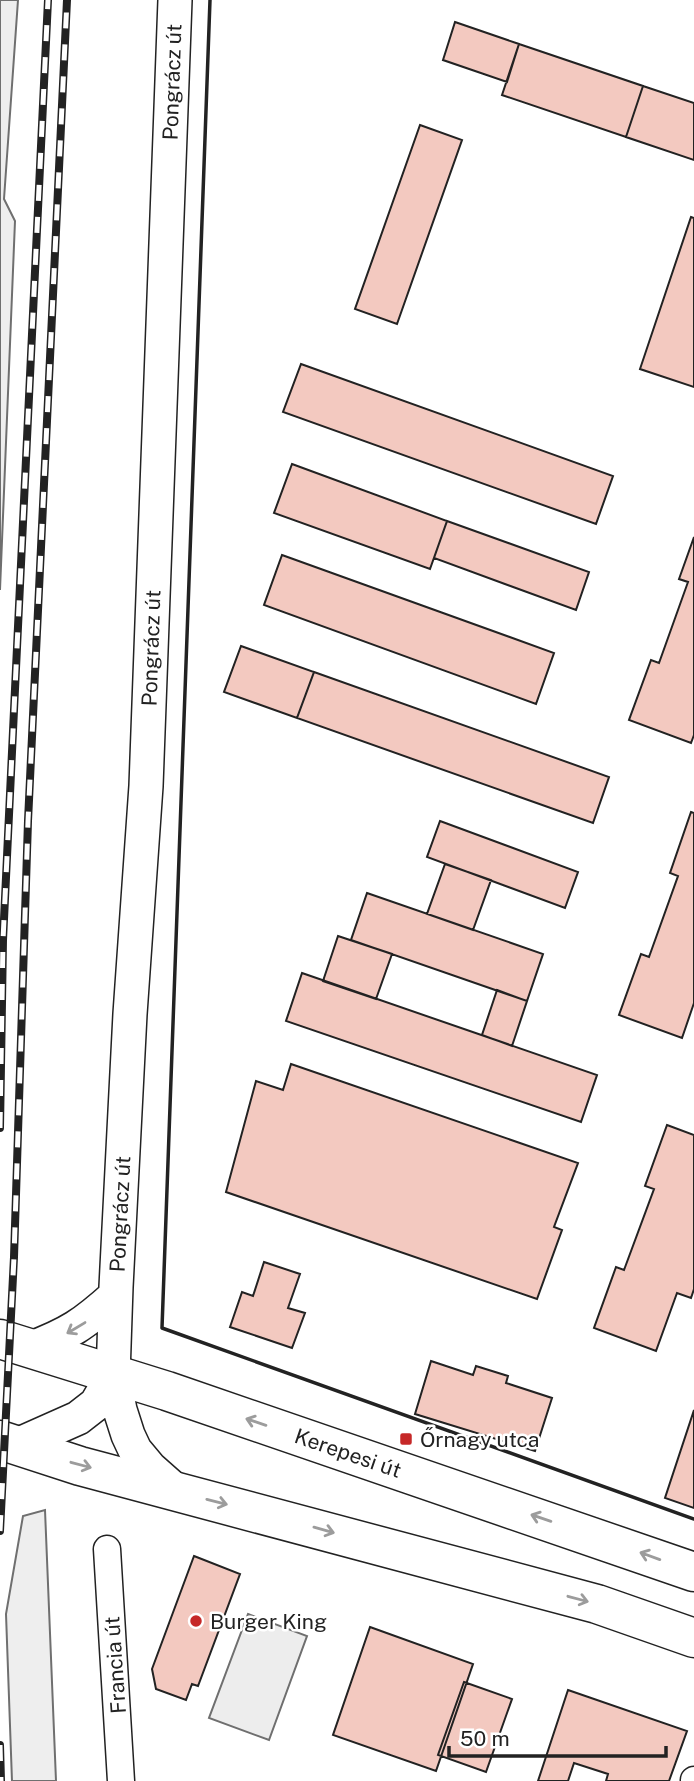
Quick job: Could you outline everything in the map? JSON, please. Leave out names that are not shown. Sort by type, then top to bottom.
[{"type":"main road","name":"Kerepesi út","points":[[15,1344],[694,1572]]},
{"type":"main road","points":[[8,1443],[597,1604],[694,1638]]},
{"type":"street","name":"Pongrácz út","points":[[175,0],[146,786],[115,1296],[113,1375],[128,1435],[135,1450],[150,1468],[176,1491]]},
{"type":"street","name":"Pongrácz út","points":[[15,1344],[59,1338],[85,1323],[115,1296]]},
{"type":"street","name":"Pongrácz út","points":[[8,1443],[79,1418],[96,1404],[113,1375]]},
{"type":"street","name":"Francia út","points":[[107,1549],[121,1781]]},
{"type":"shaded area","points":[[0,0],[18,0],[4,199],[15,221],[0,590]]},
{"type":"shaded area","points":[[45,1510],[56,1781],[12,1781],[6,1614],[23,1516]]},
{"type":"shaded area","points":[[248,1614],[307,1636],[269,1740],[209,1718]]},
{"type":"building","points":[[455,22],[519,44],[507,82],[443,60]]},
{"type":"building","points":[[519,44],[643,86],[626,137],[502,95]]},
{"type":"building","points":[[643,86],[694,103],[694,160],[626,137]]},
{"type":"building","points":[[420,125],[462,140],[397,324],[355,309]]},
{"type":"building","points":[[691,217],[694,218],[694,387],[640,369]]},
{"type":"building","points":[[301,364],[613,476],[596,524],[283,412]]},
{"type":"building","points":[[292,464],[447,521],[430,569],[274,513]]},
{"type":"building","points":[[447,521],[589,572],[576,610],[434,558]]},
{"type":"building","points":[[694,537],[694,735],[691,743],[629,720],[651,660],[659,663],[688,582],[679,579]]},
{"type":"building","points":[[282,555],[554,653],[536,704],[264,605]]},
{"type":"building","points":[[241,646],[314,672],[297,718],[224,692]]},
{"type":"building","points":[[314,672],[609,777],[593,823],[297,718]]},
{"type":"building","points":[[691,812],[694,813],[694,1003],[682,1038],[619,1015],[641,954],[649,957],[678,876],[670,873]]},
{"type":"building","points":[[440,821],[578,872],[565,908],[427,857]]},
{"type":"building","points":[[445,864],[491,880],[473,930],[427,914]]},
{"type":"building","points":[[367,893],[543,954],[527,1001],[351,940]]},
{"type":"building","points":[[338,936],[392,954],[376,999],[323,981]]},
{"type":"building","points":[[302,973],[597,1075],[581,1122],[286,1021]]},
{"type":"building","points":[[497,990],[527,1001],[512,1046],[482,1035]]},
{"type":"building","points":[[291,1064],[578,1163],[554,1227],[562,1230],[537,1299],[226,1192],[256,1081],[283,1090]]},
{"type":"building","points":[[667,1125],[694,1135],[694,1289],[691,1298],[677,1293],[656,1351],[594,1328],[616,1267],[624,1270],[654,1189],[645,1186]]},
{"type":"building","points":[[264,1262],[300,1274],[288,1308],[305,1313],[292,1348],[230,1327],[242,1292],[253,1296]]},
{"type":"building","points":[[431,1361],[473,1375],[476,1366],[508,1376],[506,1383],[552,1398],[535,1451],[415,1414]]},
{"type":"building","points":[[694,1410],[694,1508],[665,1498]]},
{"type":"building","name":"Burger King","points":[[194,1556],[240,1574],[198,1686],[192,1684],[186,1700],[156,1689],[152,1669]]},
{"type":"building","points":[[370,1627],[473,1664],[436,1771],[333,1735]]},
{"type":"building","points":[[464,1682],[512,1699],[486,1772],[438,1755]]},
{"type":"building","points":[[568,1690],[687,1731],[669,1781],[606,1781],[608,1774],[574,1763],[568,1781],[538,1781]]},
{"type":"railway","points":[[0,1128],[3,940],[48,0]]},
{"type":"railway","points":[[0,1531],[14,1257],[28,821],[67,0]]},
{"type":"railway","points":[[0,1745],[1,1781]]},
{"type":"wall","points":[[210,0],[162,1328],[694,1519]]},
{"type":"place","name":"Őrnagy utca","points":[[406,1439]]},
{"type":"place","name":"Burger King","points":[[196,1621]]}]
